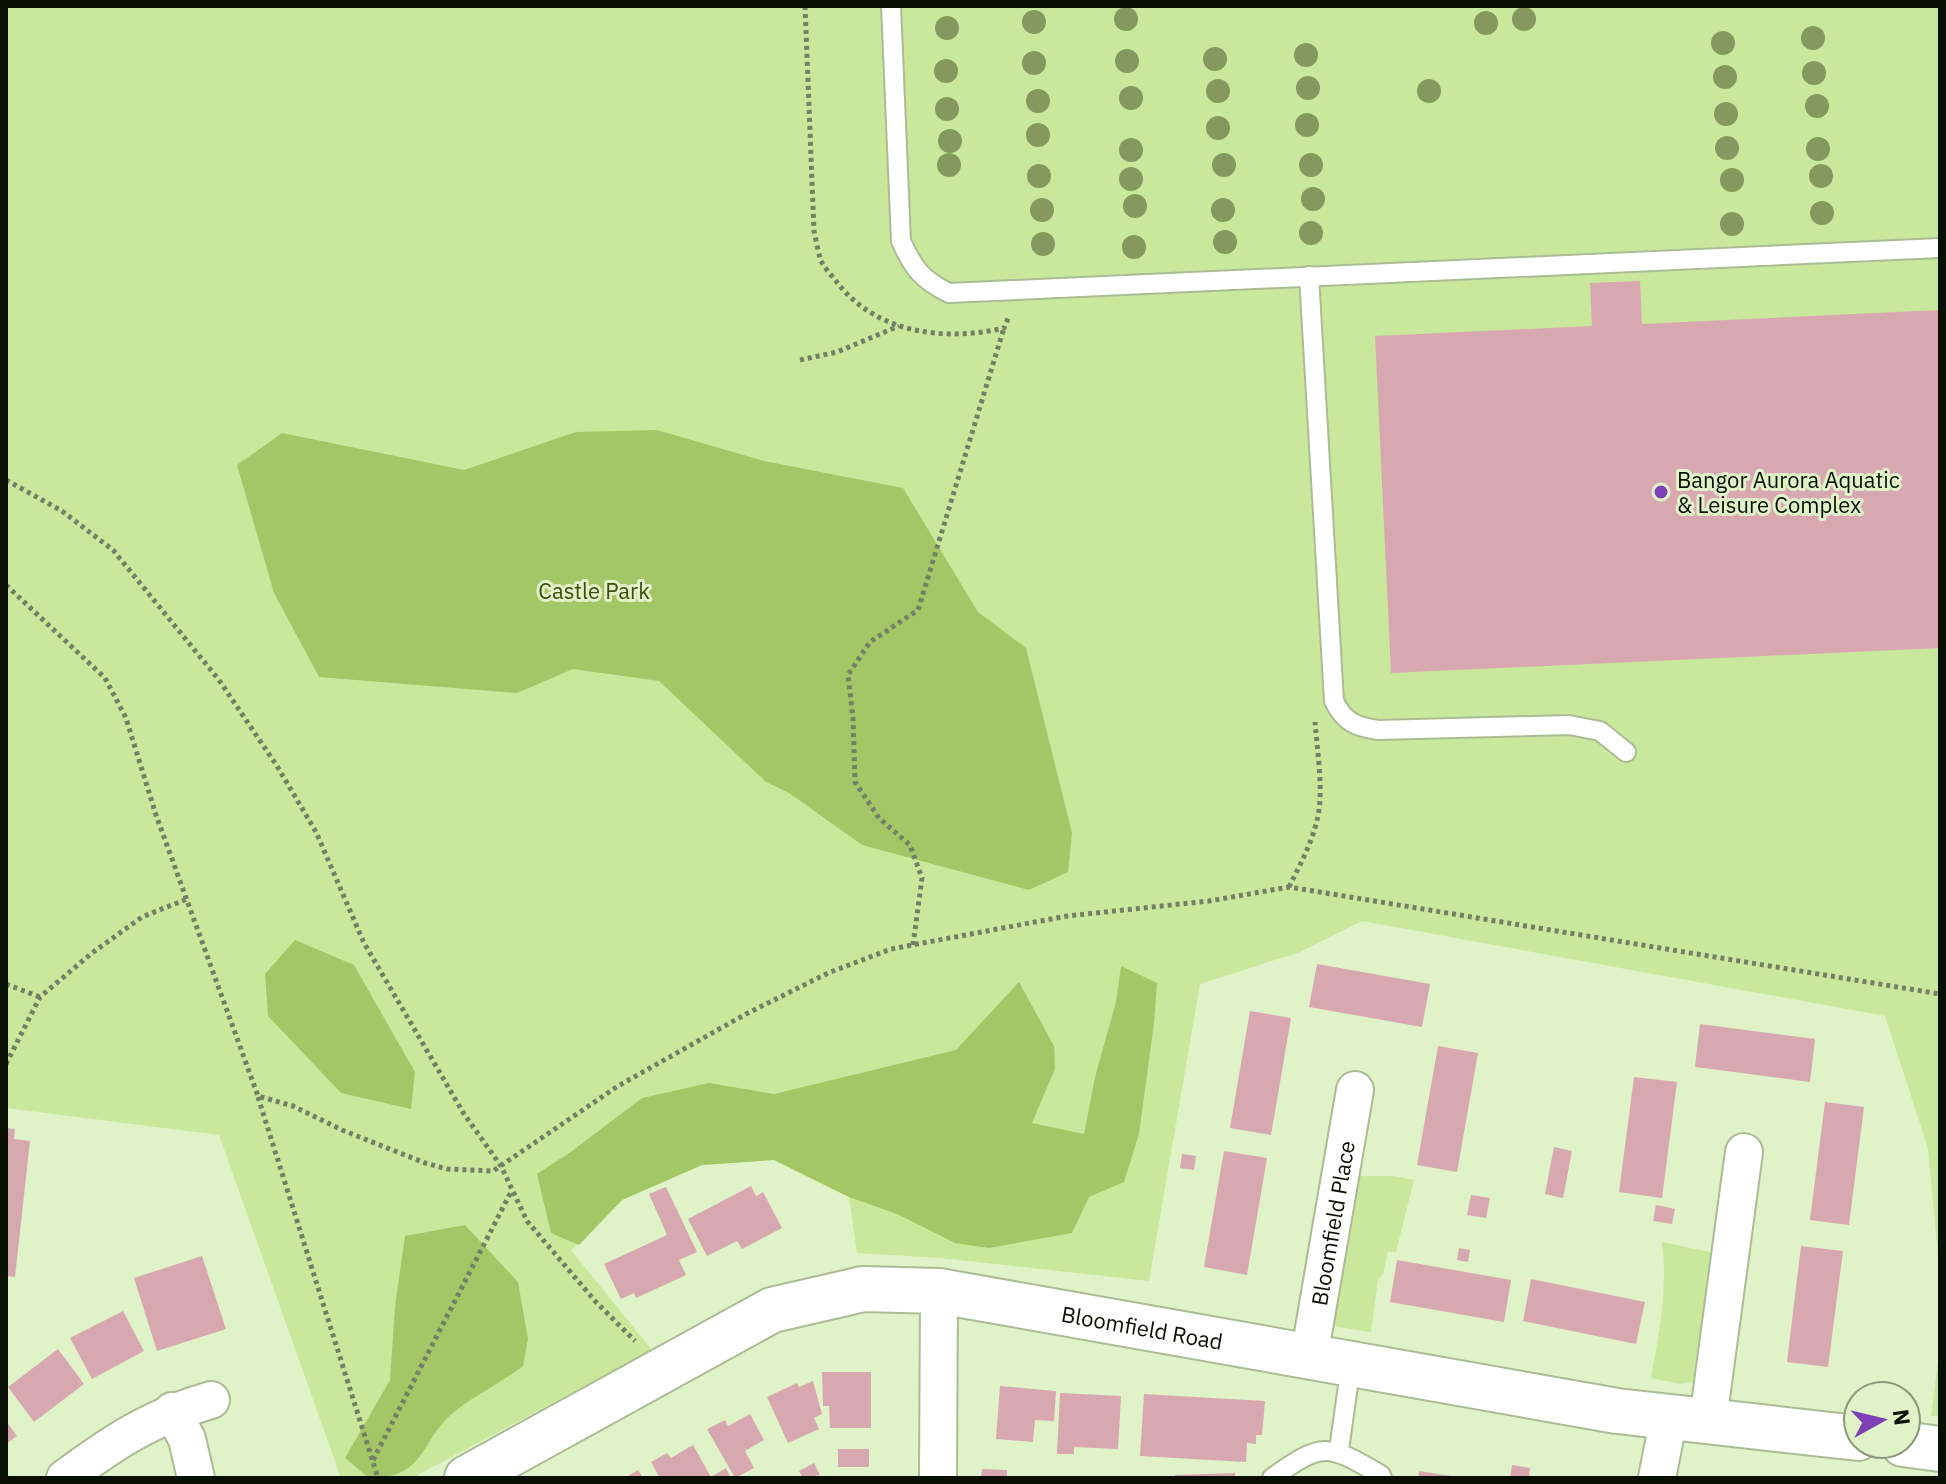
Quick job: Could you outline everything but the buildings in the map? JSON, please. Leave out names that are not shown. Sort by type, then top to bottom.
[{"type":"street","name":"Bloomfield Place","points":[[1330,1360],[1355,1090]]},
{"type":"street","points":[[1657,1478],[1688,1418],[1744,1152]]},
{"type":"street","name":"Bloomfield Road","points":[[467,1478],[772,1310],[863,1289],[939,1291],[1617,1411],[1842,1436]]},
{"type":"street","points":[[938,1478],[939,1291]]},
{"type":"street","points":[[65,1478],[118,1439],[172,1411],[211,1400]]},
{"type":"street","points":[[172,1411],[187,1439],[196,1478]]},
{"type":"lane","points":[[891,6],[901,241],[912,265],[930,284],[949,293],[1940,248]]},
{"type":"lane","points":[[1309,276],[1334,701],[1342,716],[1358,727],[1378,730],[1569,725],[1600,731],[1626,752]]},
{"type":"lane","points":[[1330,1360],[1339,1450]]},
{"type":"lane","points":[[1272,1478],[1306,1453],[1339,1450],[1382,1478]]},
{"type":"path","points":[[805,6],[814,231],[822,262],[843,291],[870,315],[900,326],[951,335],[1004,328]]},
{"type":"path","points":[[913,945],[922,878],[910,845],[879,818],[855,782],[848,675],[870,642],[918,610],[1004,328],[1021,290]]},
{"type":"path","points":[[800,360],[837,352],[900,326]]},
{"type":"path","points":[[6,480],[62,511],[113,550],[219,680],[277,766],[316,832],[364,943],[464,1114],[501,1166],[527,1221],[596,1302],[630,1337],[666,1367]]},
{"type":"path","points":[[6,585],[105,678],[126,718],[151,802],[258,1096],[378,1478]]},
{"type":"path","points":[[1289,887],[1308,848],[1318,818],[1320,797],[1314,711]]},
{"type":"path","points":[[258,1096],[293,1106],[342,1130],[447,1169],[493,1171],[618,1086],[746,1014],[828,973],[891,949],[1067,916],[1209,901],[1289,887],[1940,994]]},
{"type":"path","points":[[6,1064],[40,997],[92,953],[142,917],[187,899]]},
{"type":"path","points":[[6,984],[40,997]]},
{"type":"path","points":[[372,1461],[512,1190]]},
{"type":"green space","name":"Castle Park","points":[[6,6],[1940,6],[1940,1279],[1928,1148],[1885,1016],[1362,921],[1300,952],[1200,984],[1149,1281],[940,1258],[857,1253],[849,1197],[774,1160],[702,1165],[622,1200],[571,1250],[652,1350],[412,1478],[341,1478],[219,1135],[6,1108]]},
{"type":"green space","points":[[657,430],[764,461],[903,488],[978,612],[1026,648],[1072,833],[1068,872],[1029,890],[862,845],[789,793],[766,782],[659,681],[573,669],[517,693],[319,677],[274,593],[237,465],[282,433],[464,470],[576,432]]},
{"type":"green space","points":[[295,940],[354,965],[415,1072],[411,1109],[341,1093],[268,1016],[265,974]]},
{"type":"green space","points":[[1121,966],[1157,983],[1139,1134],[1124,1182],[1089,1197],[1072,1233],[989,1248],[955,1243],[774,1160],[702,1165],[622,1200],[579,1245],[551,1233],[537,1174],[642,1098],[709,1083],[774,1094],[956,1050],[1019,982],[1054,1046],[1055,1069],[1032,1123],[1084,1134],[1095,1077],[1116,1002]]},
{"type":"green space","points":[[1355,1176],[1393,1176],[1414,1180],[1396,1252],[1388,1252],[1383,1274],[1378,1279],[1371,1332],[1331,1323]]},
{"type":"green space","points":[[465,1225],[518,1282],[528,1339],[523,1366],[454,1412],[412,1465],[402,1472],[369,1478],[345,1458],[390,1380],[395,1306],[405,1236]]},
{"type":"green space","points":[[1662,1242],[1710,1252],[1714,1256],[1696,1381],[1680,1384],[1651,1378],[1663,1294]]},
{"type":"green space","points":[[1940,1344],[1940,1416],[1931,1416]]},
{"type":"place","name":"Bangor Aurora Aquatic & Leisure Complex","points":[[1661,492]]}]
